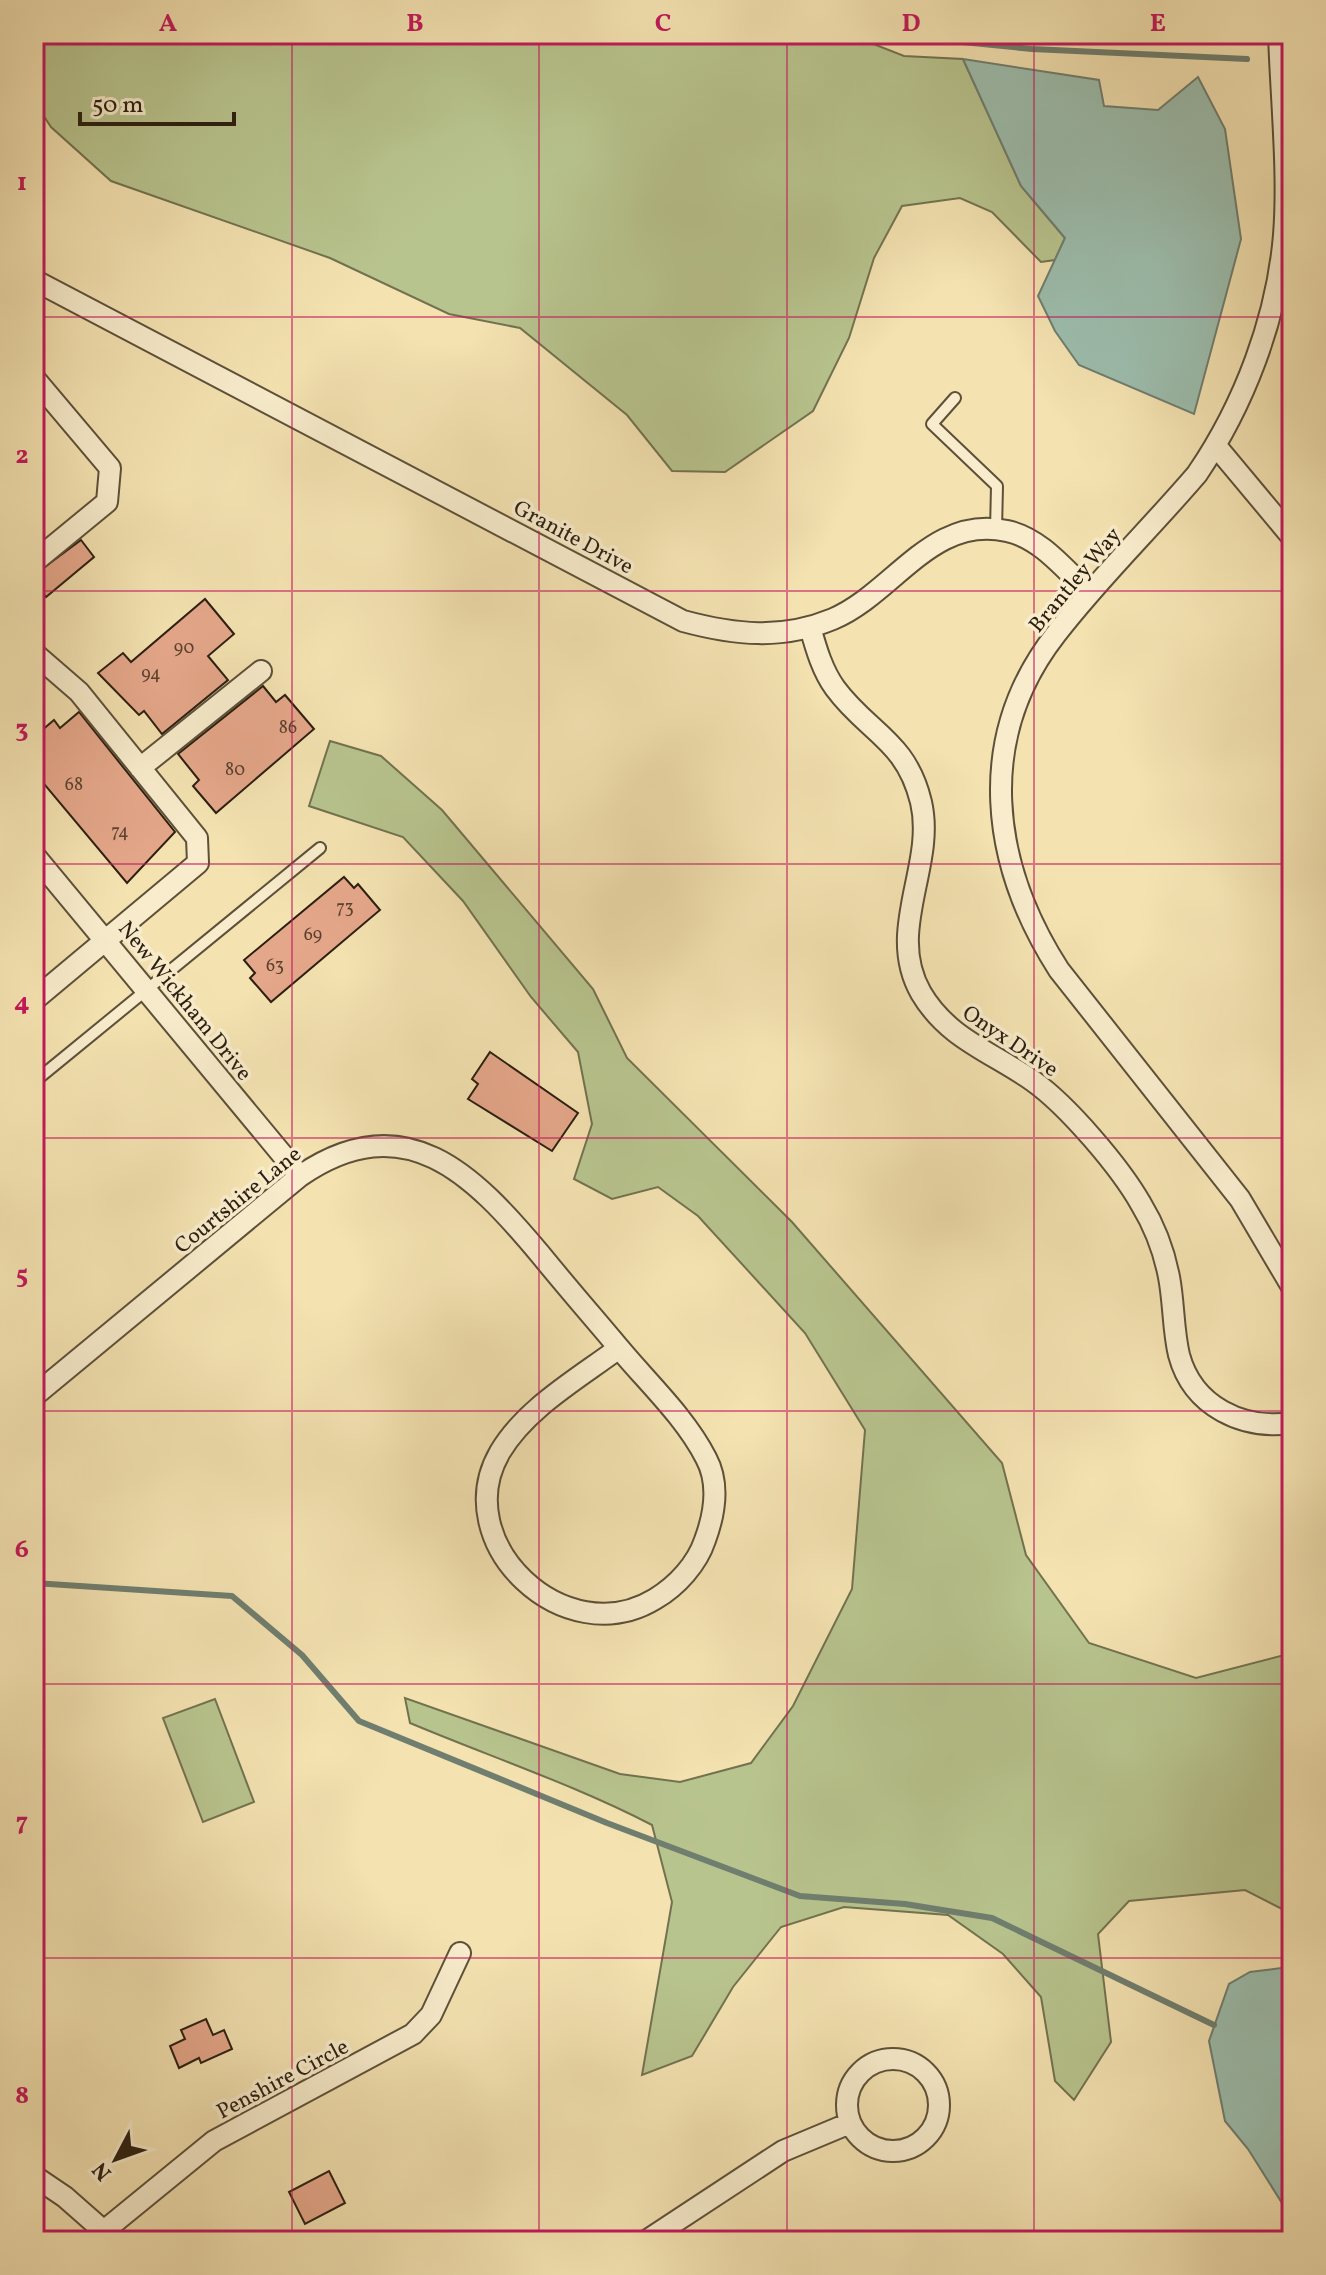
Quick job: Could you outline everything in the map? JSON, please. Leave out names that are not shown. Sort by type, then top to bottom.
[{"type":"street","name":"Brantley Way","points":[[1279,34],[1284,233],[1277,284],[1256,357],[1216,446],[1176,499],[1054,636],[1031,673],[1015,711],[1000,791],[1003,839],[1014,886],[1032,929],[1059,970],[1232,1188],[1292,1287]]},
{"type":"street","name":"Granite Drive","points":[[34,280],[683,621],[740,634],[764,635],[810,627],[858,604],[945,537],[963,531],[996,530],[1028,539],[1090,593]]},
{"type":"street","points":[[34,378],[110,468],[107,502],[34,562]]},
{"type":"street","points":[[1216,446],[1292,537]]},
{"type":"street","name":"Onyx Drive","points":[[810,627],[825,672],[836,689],[894,746],[916,786],[923,830],[907,935],[913,974],[920,991],[950,1030],[1052,1097],[1140,1201],[1162,1248],[1180,1358],[1191,1381],[1208,1402],[1235,1419],[1264,1426],[1292,1423]]},
{"type":"street","points":[[34,653],[79,692],[197,838],[198,863],[34,1000]]},
{"type":"street","points":[[140,768],[261,671]]},
{"type":"street","name":"New Wickham Drive","points":[[34,855],[300,1176]]},
{"type":"street","name":"Courtshire Lane","points":[[34,1396],[300,1176],[325,1159],[352,1149],[411,1150],[442,1160],[469,1177],[500,1206],[619,1348],[688,1431],[707,1459],[715,1487],[713,1517],[703,1546],[685,1574],[666,1593],[639,1609],[608,1617],[580,1613],[553,1603],[516,1572],[492,1529],[489,1482],[499,1453],[515,1432],[544,1405],[619,1348]]},
{"type":"street","name":"Penshire Circle","points":[[110,2236],[214,2141],[413,2034],[431,2015],[460,1953]]},
{"type":"street","points":[[905,2061],[918,2066],[937,2090],[937,2121],[929,2135],[917,2145],[886,2151],[865,2141],[850,2123],[848,2094],[864,2070],[876,2062],[905,2061]]},
{"type":"street","points":[[646,2241],[783,2151],[850,2123]]},
{"type":"street","points":[[34,2176],[110,2236]]},
{"type":"lane","points":[[955,398],[932,424],[997,486],[996,530]]},
{"type":"lane","points":[[34,1082],[320,848]]},
{"type":"green space","points":[[34,34],[848,34],[904,56],[963,59],[1021,186],[1065,238],[1055,260],[1041,262],[992,212],[960,198],[902,206],[874,258],[849,338],[813,411],[725,472],[672,471],[627,415],[520,328],[449,314],[330,258],[111,181],[51,127],[34,101]]},
{"type":"green space","points":[[330,741],[381,756],[442,810],[593,989],[627,1058],[792,1222],[1002,1463],[1026,1555],[1089,1643],[1196,1678],[1292,1653],[1292,1914],[1245,1890],[1129,1901],[1098,1934],[1111,2042],[1074,2100],[1055,2081],[1041,1997],[1003,1954],[948,1915],[844,1907],[781,1927],[733,1987],[692,2056],[642,2075],[672,1902],[652,1825],[563,1784],[410,1723],[405,1698],[620,1774],[680,1782],[751,1763],[793,1706],[852,1589],[865,1430],[805,1333],[698,1216],[658,1187],[612,1199],[574,1179],[592,1124],[578,1052],[531,997],[463,901],[403,837],[309,806]]},
{"type":"green space","points":[[215,1699],[254,1802],[203,1822],[163,1718]]},
{"type":"shaded area","points":[[963,59],[1099,80],[1104,106],[1158,110],[1198,77],[1225,129],[1241,239],[1194,414],[1079,365],[1055,331],[1038,296],[1065,238],[1021,186]]},
{"type":"shaded area","points":[[1292,1968],[1292,2219],[1248,2149],[1225,2121],[1209,2041],[1229,1984],[1250,1972]]},
{"type":"building","points":[[81,540],[94,557],[46,597],[34,583],[34,575]]},
{"type":"building","points":[[205,599],[234,634],[208,656],[228,680],[162,734],[144,711],[139,715],[98,673],[123,653],[131,662]]},
{"type":"building","points":[[263,686],[276,702],[285,695],[314,729],[216,813],[193,786],[199,780],[178,754]]},
{"type":"building","points":[[79,712],[175,832],[127,883],[34,772],[34,737],[54,720],[60,728]]},
{"type":"building","points":[[344,877],[354,888],[358,884],[380,910],[271,1002],[250,978],[255,973],[244,960]]},
{"type":"building","points":[[490,1052],[578,1113],[552,1151],[468,1099],[478,1084],[472,1079]]},
{"type":"building","points":[[206,2019],[213,2035],[224,2030],[232,2049],[201,2063],[199,2058],[179,2068],[170,2046],[185,2039],[181,2030]]},
{"type":"building","points":[[329,2171],[345,2203],[305,2224],[289,2192]]},
{"type":"waterway","points":[[881,34],[1032,49],[1247,59]]},
{"type":"waterway","points":[[34,1583],[232,1596],[302,1655],[359,1721],[607,1823],[800,1896],[905,1904],[992,1918],[1214,2025]]}]
